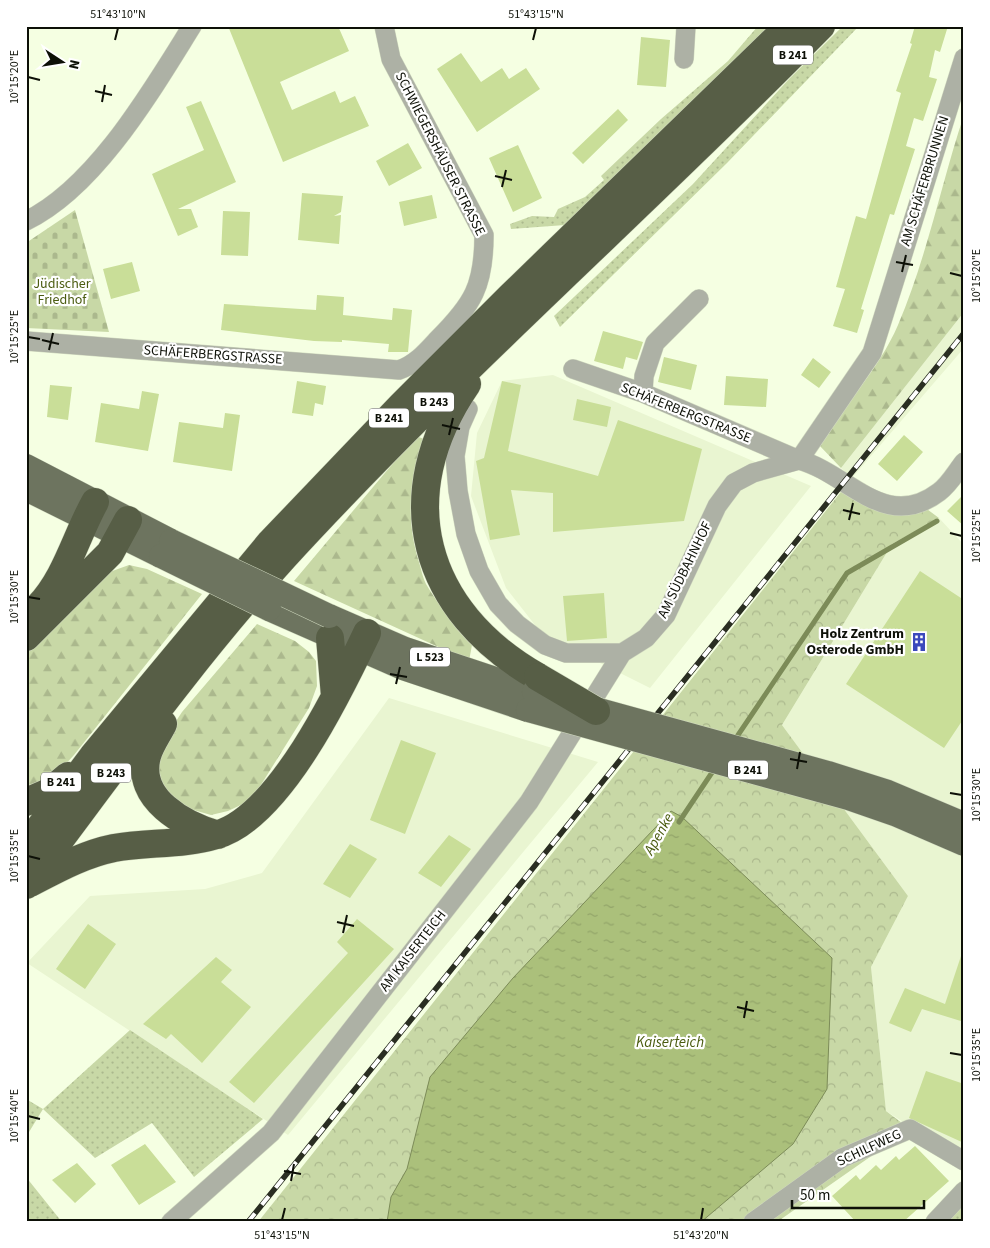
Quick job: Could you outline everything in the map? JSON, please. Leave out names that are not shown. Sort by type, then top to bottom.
[{"type":"highway","name":"B 241","points":[[26,802],[49,792],[93,756],[270,543],[400,406],[515,307],[789,26]]},
{"type":"highway","name":"B 241","points":[[549,273],[764,84],[821,26]]},
{"type":"highway","name":"B 241","points":[[515,307],[497,339],[452,406],[433,450],[427,476],[425,520],[429,544],[443,584],[456,606],[533,693],[596,711]]},
{"type":"highway","name":"B 243","points":[[26,884],[194,663],[284,558],[371,466],[497,339]]},
{"type":"highway","points":[[26,620],[49,596],[61,575],[90,510]]},
{"type":"highway","points":[[26,637],[110,553],[124,528]]},
{"type":"highway","points":[[325,628],[335,697]]},
{"type":"highway","points":[[26,884],[97,852],[115,848],[196,840],[218,835],[235,828],[272,795],[335,697],[363,642]]},
{"type":"highway","points":[[194,663],[147,756],[145,773],[149,788],[165,809],[199,829],[218,835]]},
{"type":"highway","name":"B 243","points":[[26,846],[93,756]]},
{"type":"main road","points":[[26,466],[90,510],[124,528],[325,628],[363,642]]},
{"type":"main road","points":[[26,489],[90,510]]},
{"type":"main road","name":"B 241","points":[[363,642],[402,668],[533,693],[848,798],[911,821],[964,844]]},
{"type":"main road","name":"B 241","points":[[596,711],[828,773],[888,792],[964,824]]},
{"type":"street","points":[[26,221],[62,197],[107,152],[164,72],[192,26]]},
{"type":"street","name":"SCHWIEGERSHÄUSER STRASSE","points":[[384,26],[391,59],[484,235],[480,278],[465,312],[418,360],[399,370]]},
{"type":"street","points":[[684,59],[686,26]]},
{"type":"street","name":"AM SCHÄFERBRUNNEN","points":[[799,460],[842,394],[872,353],[964,58]]},
{"type":"street","points":[[643,393],[644,376],[655,343],[699,299]]},
{"type":"street","name":"SCHÄFERBERGSTRASSE","points":[[26,341],[399,370]]},
{"type":"street","name":"SCHÄFERBERGSTRASSE","points":[[573,369],[643,393],[799,460]]},
{"type":"street","points":[[468,409],[460,427],[455,456],[458,490],[466,534],[476,562],[498,604],[517,624],[545,645],[566,653],[622,654]]},
{"type":"street","points":[[799,460],[816,464],[873,500],[888,505],[909,506],[941,492],[964,462]]},
{"type":"street","name":"AM SÜDBAHNHOF","points":[[622,654],[646,638],[666,615],[717,506],[734,484],[754,473],[799,460]]},
{"type":"street","name":"AM KAISERTEICH","points":[[171,1222],[271,1132],[529,802],[622,654]]},
{"type":"street","name":"SCHILFWEG","points":[[753,1222],[842,1158],[910,1128],[964,1161]]},
{"type":"street","points":[[935,1222],[964,1191]]},
{"type":"shaded area","points":[[964,312],[964,348],[852,478],[841,468]]},
{"type":"shaded area","points":[[553,375],[811,486],[650,688],[542,634],[506,588],[471,496],[477,433],[502,381]]},
{"type":"shaded area","points":[[939,518],[964,545],[964,1161],[886,1111],[871,967],[908,896],[782,725],[892,544]]},
{"type":"shaded area","points":[[389,698],[598,762],[288,1135],[27,963],[90,896],[205,889],[262,873]]},
{"type":"green space","points":[[758,26],[773,26],[565,225],[511,229],[510,224],[532,216],[554,217],[558,209],[585,197],[604,180],[601,176],[661,119],[728,61]]},
{"type":"green space","points":[[843,26],[859,26],[727,163],[560,327],[554,316],[693,184],[790,78]]},
{"type":"green space","points":[[964,115],[964,312],[841,468],[819,445],[872,371],[898,325],[926,247]]},
{"type":"green space","name":"Jüdischer Friedhof","points":[[75,210],[109,332],[26,328],[26,243]]},
{"type":"green space","points":[[416,436],[424,439],[412,485],[411,516],[415,547],[426,584],[442,608],[472,645],[469,661],[294,581]]},
{"type":"green space","points":[[852,478],[888,499],[916,501],[939,518],[892,544],[782,725],[908,896],[871,967],[886,1111],[910,1129],[777,1222],[258,1222]]},
{"type":"green space","points":[[129,565],[147,569],[202,594],[74,755],[51,780],[26,792],[26,646],[104,574]]},
{"type":"green space","points":[[257,624],[295,641],[309,652],[316,661],[317,686],[309,708],[259,788],[245,803],[228,811],[211,815],[176,805],[165,791],[157,771],[161,744],[182,712]]},
{"type":"green space","points":[[130,1030],[263,1119],[194,1177],[152,1123],[95,1158],[43,1109]]},
{"type":"green space","points":[[26,1099],[43,1109],[26,1137]]},
{"type":"green space","points":[[26,1177],[62,1222],[26,1222]]},
{"type":"green space","points":[[964,1191],[964,1222],[935,1222]]},
{"type":"water","name":"Kaiserteich","points":[[671,811],[682,817],[832,958],[827,1089],[793,1144],[701,1222],[387,1222],[391,1197],[407,1169],[430,1077],[513,978]]},
{"type":"building","points":[[228,26],[338,26],[349,51],[280,82],[292,110],[335,91],[340,103],[355,96],[369,126],[283,162]]},
{"type":"building","points":[[915,26],[948,26],[940,52],[935,50],[929,77],[937,79],[923,121],[914,118],[906,146],[915,149],[894,215],[890,214],[861,309],[864,310],[857,333],[833,326],[845,289],[836,287],[856,216],[866,219],[901,93],[896,91],[912,44],[910,43]]},
{"type":"building","points":[[641,37],[670,40],[666,87],[637,85]]},
{"type":"building","points":[[461,53],[481,82],[502,68],[509,79],[526,68],[540,89],[477,132],[437,69]]},
{"type":"building","points":[[201,101],[236,182],[178,209],[191,209],[198,227],[178,236],[152,174],[204,150],[186,107]]},
{"type":"building","points":[[618,109],[628,120],[583,164],[572,153]]},
{"type":"building","points":[[408,143],[422,168],[389,186],[376,161]]},
{"type":"building","points":[[518,145],[542,198],[513,212],[489,158]]},
{"type":"building","points":[[302,193],[343,196],[341,212],[334,216],[341,215],[339,244],[298,240]]},
{"type":"building","points":[[432,195],[437,218],[404,226],[399,202]]},
{"type":"building","points":[[223,211],[250,212],[248,256],[221,255]]},
{"type":"building","points":[[132,262],[140,291],[111,299],[103,269]]},
{"type":"building","points":[[317,295],[344,297],[343,315],[392,320],[393,308],[412,310],[408,352],[388,352],[389,344],[342,340],[342,342],[314,341],[221,330],[224,304],[316,310]]},
{"type":"building","points":[[603,331],[643,342],[637,360],[626,357],[623,369],[594,361]]},
{"type":"building","points":[[664,357],[697,365],[691,390],[658,382]]},
{"type":"building","points":[[813,358],[831,372],[819,388],[801,375]]},
{"type":"building","points":[[726,376],[768,379],[766,407],[724,405]]},
{"type":"building","points":[[297,381],[326,386],[323,405],[315,403],[313,416],[292,413]]},
{"type":"building","points":[[502,381],[521,385],[508,451],[598,476],[618,420],[702,449],[684,521],[553,532],[553,493],[511,490],[520,535],[490,540],[476,461],[484,458]]},
{"type":"building","points":[[50,385],[72,387],[68,420],[47,417]]},
{"type":"building","points":[[142,391],[159,394],[148,451],[95,442],[101,403],[139,409]]},
{"type":"building","points":[[577,399],[611,407],[607,427],[573,420]]},
{"type":"building","points":[[225,413],[240,415],[232,471],[173,462],[179,422],[223,428]]},
{"type":"building","points":[[904,435],[923,452],[897,481],[878,464]]},
{"type":"building","points":[[964,494],[964,526],[947,511]]},
{"type":"building","name":"Holz Zentrum Osterode GmbH","points":[[920,571],[964,600],[964,718],[944,748],[846,684]]},
{"type":"building","points":[[604,593],[607,638],[567,641],[563,596]]},
{"type":"building","points":[[401,740],[436,753],[405,834],[370,820]]},
{"type":"building","points":[[449,835],[471,849],[441,887],[418,873]]},
{"type":"building","points":[[350,844],[377,859],[350,898],[323,884]]},
{"type":"building","points":[[357,919],[394,949],[254,1103],[229,1082],[348,953],[337,942]]},
{"type":"building","points":[[88,924],[116,944],[85,989],[56,969]]},
{"type":"building","points":[[961,956],[964,957],[964,1022],[922,1009],[911,1032],[889,1023],[905,988],[945,1004]]},
{"type":"building","points":[[216,957],[232,970],[221,982],[251,1007],[202,1063],[171,1034],[166,1039],[143,1024]]},
{"type":"building","points":[[926,1071],[964,1084],[964,1143],[909,1118]]},
{"type":"building","points":[[145,1144],[176,1182],[139,1205],[111,1165]]},
{"type":"building","points":[[915,1146],[949,1181],[903,1222],[856,1222],[832,1196],[856,1175],[860,1180],[876,1165],[881,1170],[896,1156],[899,1160]]},
{"type":"building","points":[[77,1163],[96,1184],[75,1203],[52,1180]]},
{"type":"waterway","name":"Apenke","points":[[734,741],[847,573],[937,521]]},
{"type":"waterway","name":"Apenke","points":[[679,822],[715,768]]},
{"type":"railway","points":[[248,1222],[964,333]]},
{"type":"place","name":"Holz Zentrum Osterode GmbH","points":[[919,642]]}]
